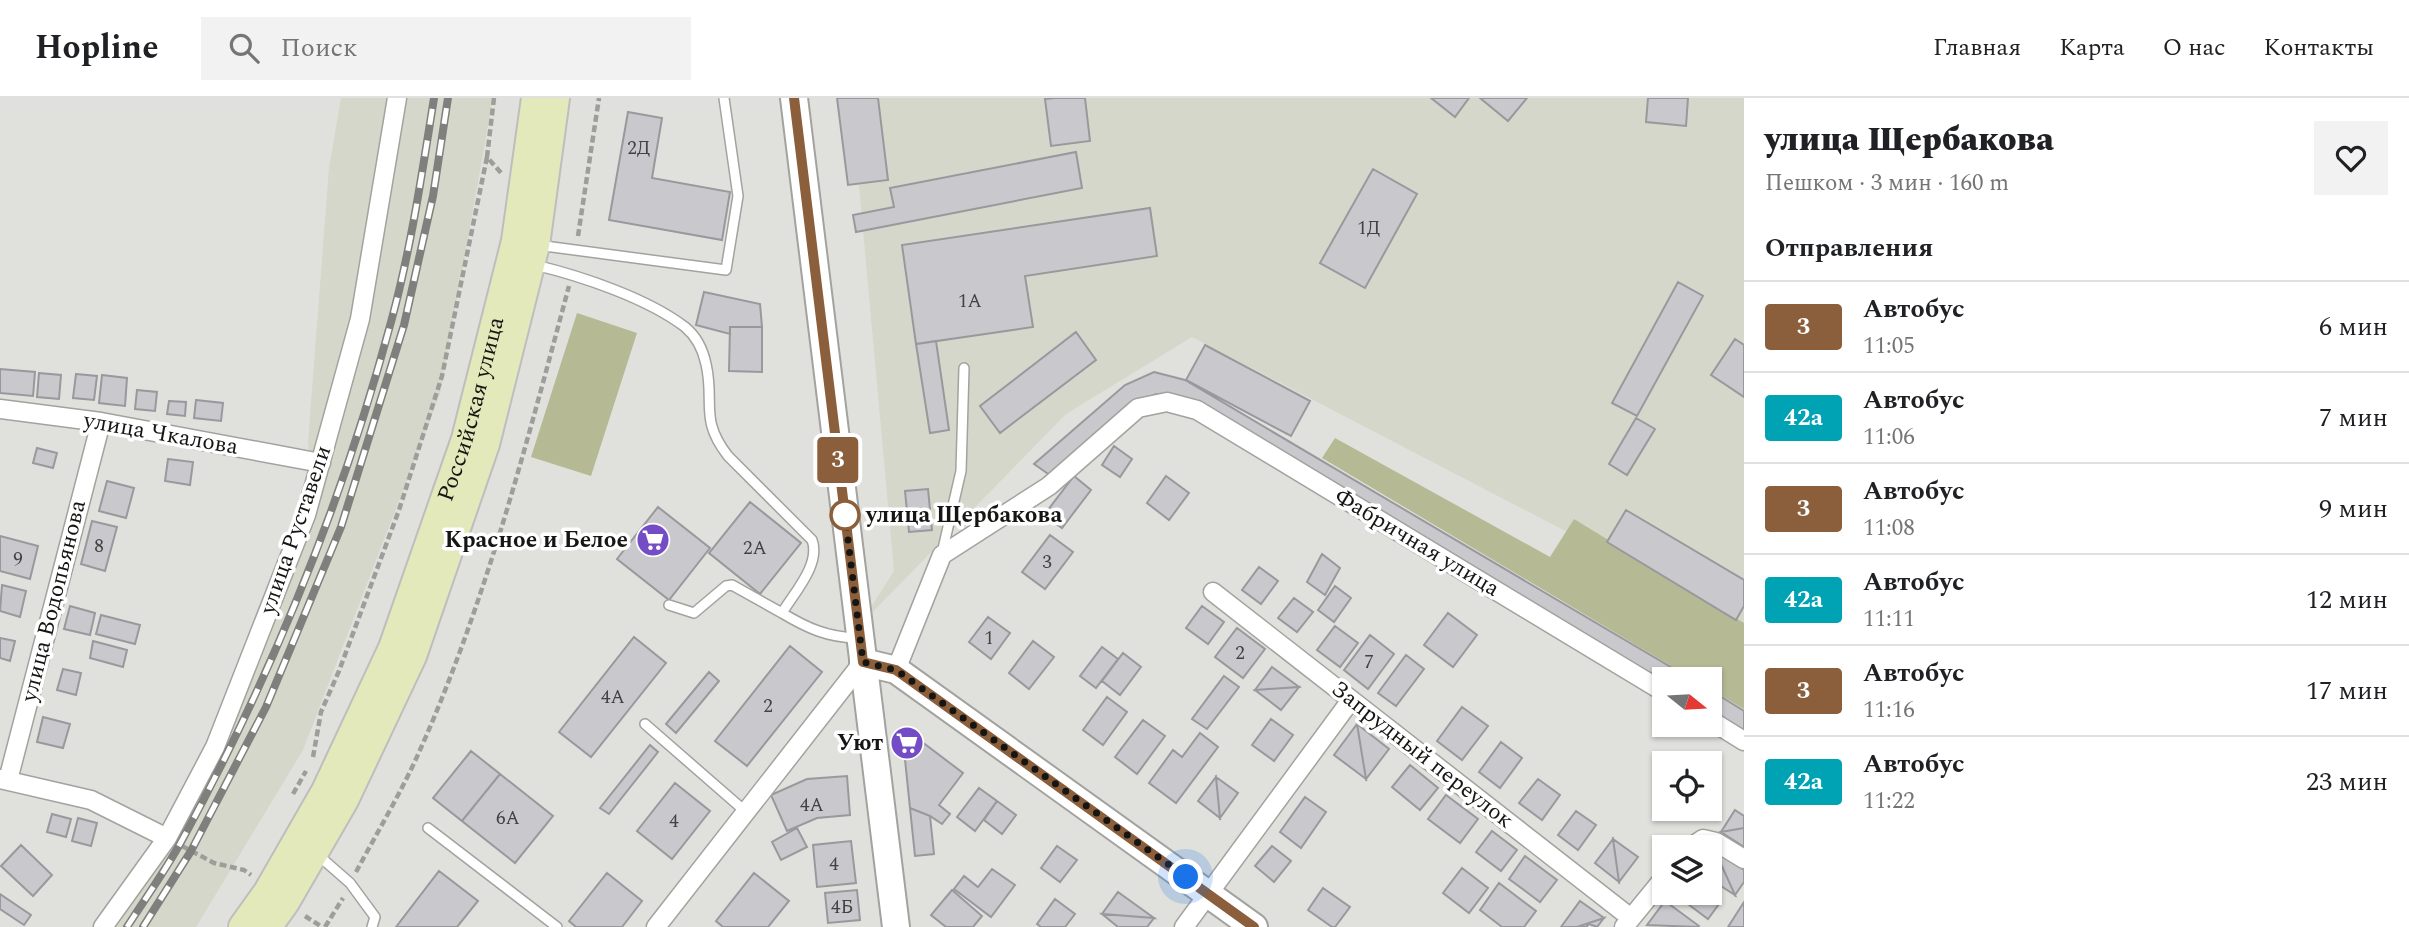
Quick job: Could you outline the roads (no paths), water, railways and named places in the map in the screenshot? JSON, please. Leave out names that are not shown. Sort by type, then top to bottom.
[{"type":"main road","name":"Российская улица","points":[[243,927],[268,892],[326,791],[393,648],[467,439],[516,241],[536,98]]},
{"type":"main road","name":"Российская улица","points":[[267,927],[285,902],[344,800],[412,656],[485,444],[533,255],[555,98]]},
{"type":"street","name":"улица Руставели","points":[[103,927],[167,838],[215,747],[306,515],[360,319],[397,98]]},
{"type":"street","points":[[793,98],[896,927]]},
{"type":"street","name":"Фабричная улица","points":[[942,555],[1049,486],[1139,408],[1167,402],[1197,410],[1652,685]]},
{"type":"street","name":"улица Чкалова","points":[[0,409],[100,422],[321,463]]},
{"type":"street","name":"улица Водопьянова","points":[[4,780],[100,422]]},
{"type":"street","points":[[896,670],[942,555]]},
{"type":"street","name":"Запрудный переулок","points":[[1213,592],[1627,922]]},
{"type":"street","points":[[862,650],[896,670],[1254,927]]},
{"type":"street","points":[[656,927],[746,812],[862,650]]},
{"type":"street","points":[[1184,927],[1351,700]]},
{"type":"street","points":[[1722,727],[1744,741]]},
{"type":"street","points":[[4,780],[91,800],[167,838]]},
{"type":"street","points":[[1722,846],[1744,859]]},
{"type":"street","points":[[1627,922],[1652,892]]},
{"type":"lane","points":[[533,255],[576,249],[726,270],[738,196],[724,98]]},
{"type":"lane","points":[[533,255],[572,275],[662,312],[686,328],[699,343],[706,364],[710,426],[717,442],[812,540],[815,549],[814,559],[782,613]]},
{"type":"lane","points":[[942,555],[961,471],[964,368]]},
{"type":"lane","points":[[669,606],[694,613],[732,584],[820,633],[862,650]]},
{"type":"lane","points":[[645,724],[746,812]]},
{"type":"lane","points":[[428,828],[557,927]]},
{"type":"lane","points":[[314,852],[351,883],[375,917],[372,927]]},
{"type":"railway","points":[[127,927],[175,853],[214,780],[274,653],[327,523],[372,390],[391,322],[416,211],[434,98]]},
{"type":"railway","points":[[143,927],[191,851],[266,707],[341,527],[404,325],[433,196],[448,98]]},
{"type":"place","name":"улица Щербакова","points":[[845,515]]},
{"type":"place","name":"Красное и Белое","points":[[653,540]]},
{"type":"place","name":"Уют","points":[[907,743]]}]
